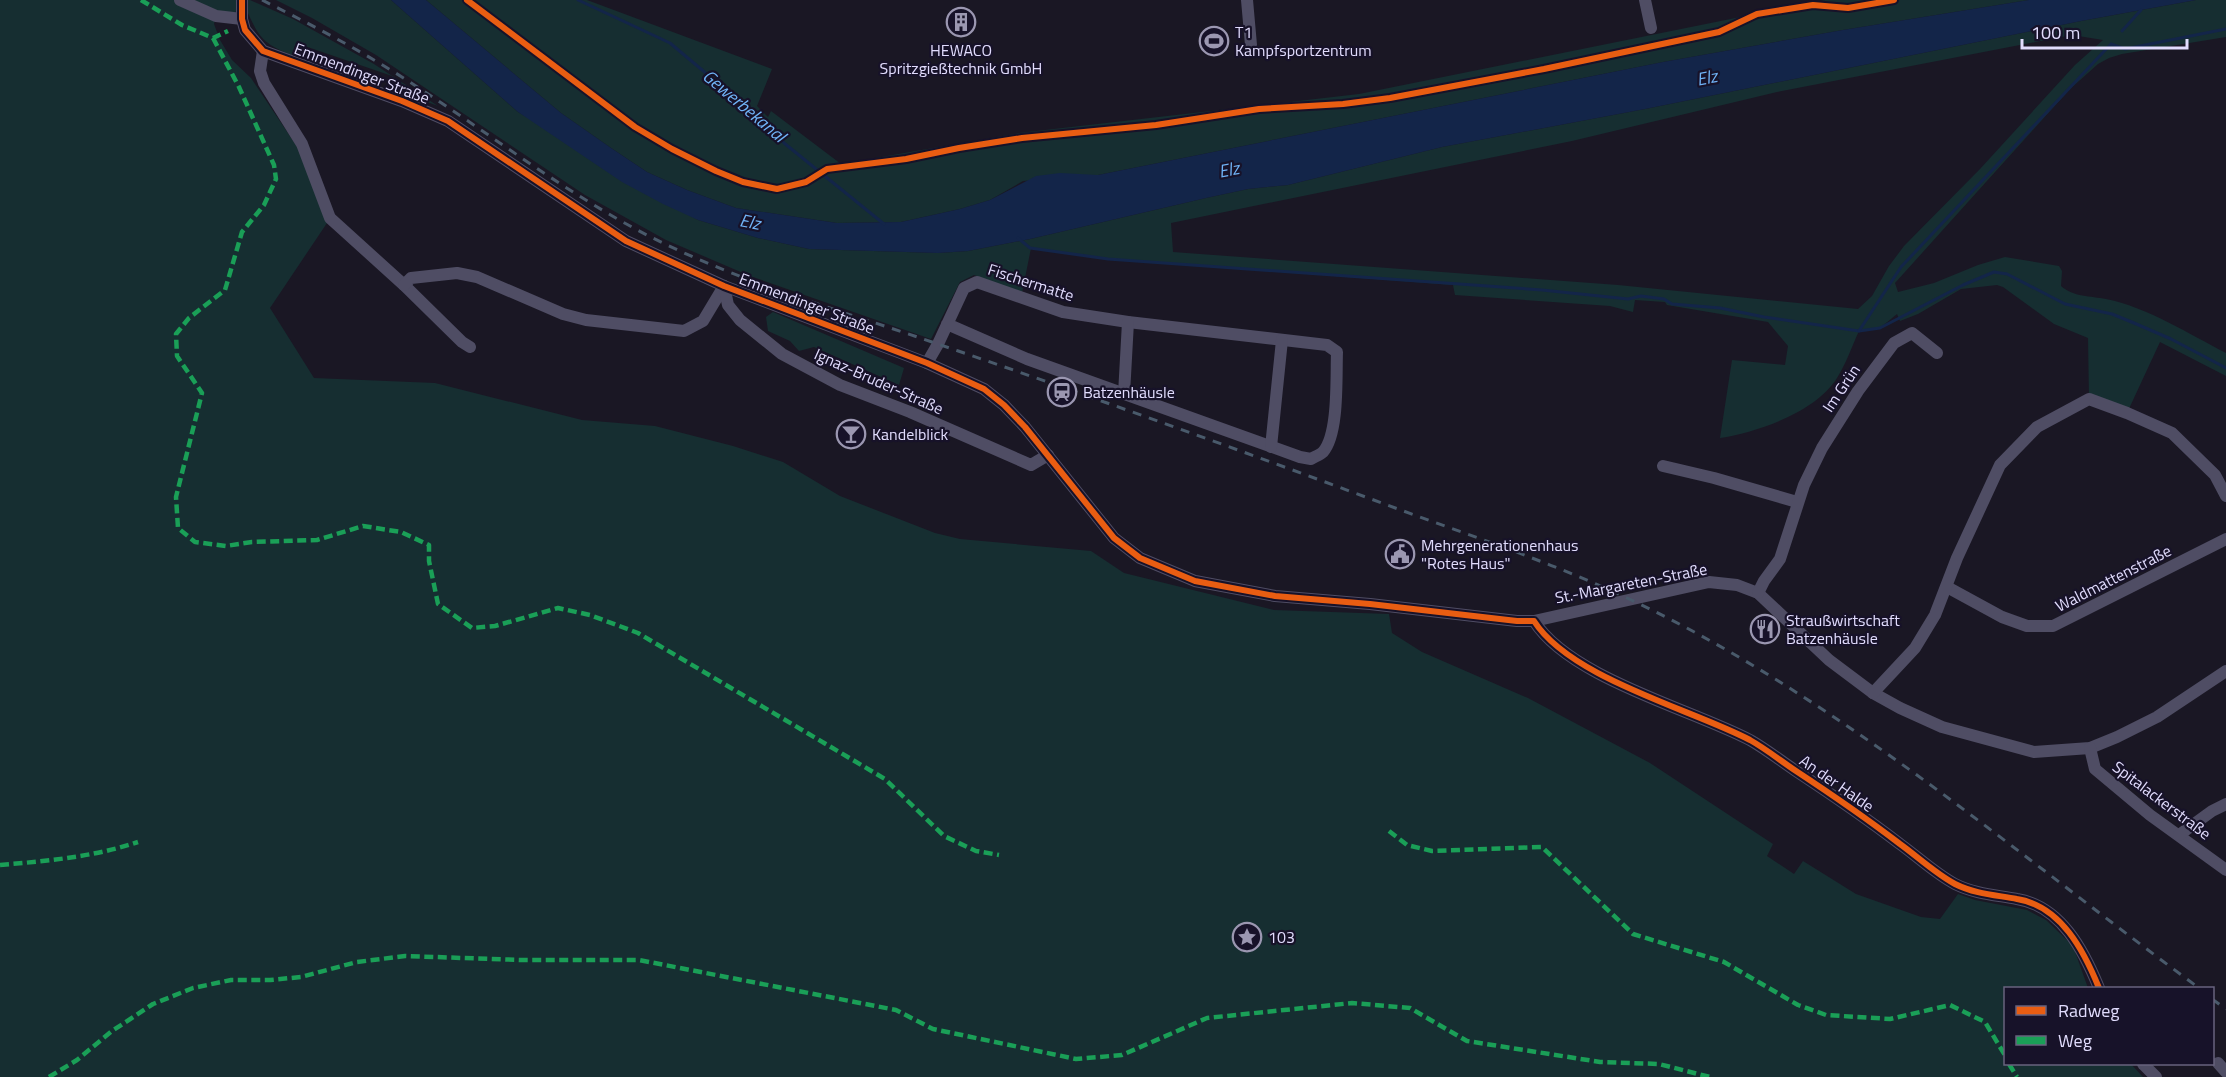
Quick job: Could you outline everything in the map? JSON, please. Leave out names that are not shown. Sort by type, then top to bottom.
[{"type":"street","points":[[180,0],[216,16],[242,19]]},
{"type":"street","points":[[242,0],[242,19],[245,30],[262,51],[260,71],[264,82],[302,144],[330,218],[470,347]]},
{"type":"street","points":[[1247,0],[1251,45]]},
{"type":"street","points":[[1645,0],[1651,28]]},
{"type":"street","name":"Emmendinger Straße","points":[[262,51],[402,101],[448,121],[626,241],[724,286],[927,363],[974,384],[992,395],[1025,427],[1114,538],[1140,558],[1195,581],[1275,596],[1370,604]]},
{"type":"street","points":[[404,285],[411,278],[457,273],[477,277],[563,314],[586,320],[684,331],[703,321],[724,286]]},
{"type":"street","name":"Fischermatte","points":[[927,363],[964,288],[977,282],[1063,312],[1128,322],[1327,345],[1337,352],[1334,416],[1330,438],[1323,453],[1311,459],[1271,447],[1027,359],[947,324]]},
{"type":"street","name":"Ignaz-Bruder-Straße","points":[[724,286],[729,305],[740,320],[782,354],[840,385],[910,412],[1031,465],[1048,456]]},
{"type":"street","points":[[1124,394],[1128,322]]},
{"type":"street","name":"Im Grün","points":[[1758,593],[1764,580],[1780,559],[1797,502],[1822,448],[1858,391],[1894,343],[1912,333],[1938,353]]},
{"type":"street","points":[[1271,447],[1282,340]]},
{"type":"street","points":[[1873,693],[1917,645],[1935,615],[1957,558],[2000,465],[2037,427],[2089,399],[2172,433],[2215,475],[2226,496]]},
{"type":"street","points":[[1663,466],[1797,502]]},
{"type":"street","name":"Waldmattenstraße","points":[[1947,587],[2002,617],[2027,626],[2053,626],[2226,539]]},
{"type":"street","name":"St.-Margareten-Straße","points":[[1370,604],[1534,621],[1709,582],[1737,585],[1758,593],[1829,660],[1873,693],[1942,727],[2034,752],[2090,748],[2117,737],[2157,717],[2226,671]]},
{"type":"street","name":"An der Halde","points":[[1534,621],[1543,634],[1588,668],[1751,741],[1881,830],[1953,883],[1970,891],[2019,899],[2037,905],[2060,922],[2075,940],[2089,963],[2099,987]]},
{"type":"street","name":"Spitalackerstraße","points":[[2090,748],[2095,770],[2150,815],[2226,870]]},
{"type":"street","points":[[2179,835],[2212,811],[2226,804]]},
{"type":"street","points":[[2144,1065],[2156,1077]]},
{"type":"green space","points":[[0,0],[180,0],[216,16],[214,24],[232,60],[251,78],[302,154],[327,223],[270,308],[314,378],[435,383],[582,420],[655,426],[733,446],[783,462],[840,496],[935,533],[960,539],[1091,551],[1124,573],[1274,610],[1389,614],[1392,633],[1422,652],[1528,698],[1650,763],[1773,844],[1767,856],[1794,874],[1803,861],[1856,894],[1921,917],[1940,919],[1958,894],[1975,900],[2027,910],[2046,920],[2073,946],[2088,987],[2004,987],[2004,1065],[2132,1065],[2143,1077],[0,1077]]},
{"type":"green space","points":[[193,0],[250,0],[293,19],[374,64],[438,106],[403,93],[392,76],[296,43],[292,55],[275,47],[259,34],[247,11],[220,13]]},
{"type":"green space","points":[[276,0],[391,0],[518,112],[698,220],[758,238],[809,249],[938,253],[968,251],[1030,239],[1248,189],[1288,185],[1442,147],[1645,109],[2081,21],[2196,0],[2226,0],[2226,37],[2122,54],[2098,64],[2069,90],[1895,283],[1898,292],[1934,283],[2005,257],[2059,266],[2062,271],[2061,286],[2066,290],[2137,308],[2226,353],[2226,376],[2160,342],[2127,413],[2089,399],[2088,338],[2054,324],[2003,287],[1997,285],[1961,289],[1918,314],[1900,321],[1897,314],[1880,328],[1859,331],[1837,378],[1828,390],[1801,410],[1751,431],[1720,438],[1732,360],[1785,365],[1788,346],[1768,322],[1667,305],[1665,302],[1635,300],[1633,312],[1610,306],[1455,295],[1453,285],[1108,259],[1031,248],[1022,293],[974,275],[960,282],[931,339],[750,276],[666,240],[585,195],[376,55]],"holes":[[[2072,35],[2103,40],[2075,65],[1980,169],[1904,246],[1889,266],[1872,296],[1858,309],[1618,285],[1173,252],[1171,223],[1572,141],[1777,92]]]},
{"type":"green space","points":[[426,0],[587,0],[772,69],[757,106],[768,117],[771,111],[841,164],[1019,133],[1359,94],[1825,0],[2029,0],[1663,62],[1098,175],[1023,181],[990,200],[901,222],[837,223],[736,208],[647,172],[561,113]]},
{"type":"green space","points":[[773,312],[904,368],[899,385],[814,347],[799,351],[790,341],[768,331],[766,317]]},
{"type":"water","name":"Elz","points":[[391,0],[426,0],[561,113],[647,172],[736,208],[837,223],[901,222],[990,200],[1036,176],[1060,173],[1098,175],[1663,62],[1843,30],[2029,0],[2196,0],[1442,147],[1288,185],[1248,189],[1030,239],[968,251],[938,253],[809,249],[758,238],[698,220],[663,204],[622,182],[518,112]]},
{"type":"waterway","name":"Gewerbekanal","points":[[578,0],[670,43],[777,133],[784,143],[884,224]]},
{"type":"waterway","points":[[2122,31],[2141,10]]},
{"type":"waterway","points":[[1859,331],[1901,267],[2111,44],[2125,49],[2226,29]]},
{"type":"waterway","points":[[1018,238],[1030,248],[1108,259],[1542,290],[1628,299],[1641,296],[1664,299],[1672,304],[1720,308],[1859,331],[1880,328],[1963,285],[1994,272],[2007,274],[2065,304],[2112,314],[2134,323],[2171,339],[2226,368]]},
{"type":"railway","points":[[262,0],[385,67],[604,211],[635,229],[700,260],[766,286],[1044,381],[1532,558],[1627,598],[1704,637],[1779,681],[1922,779],[2198,987]]},
{"type":"railway","points":[[2214,1000],[2226,1009]]},
{"type":"marked path","points":[[141,0],[182,25],[213,38],[228,31]]},
{"type":"marked path","points":[[213,38],[239,87],[274,165],[276,179],[264,205],[242,232],[225,290],[189,318],[176,334],[177,356],[202,393],[176,497],[178,528],[195,542],[226,546],[252,542],[317,540],[363,526],[401,532],[429,545],[429,561],[438,604],[472,628],[495,626],[558,608],[590,615],[638,633],[885,779],[944,836],[976,851],[999,855]]},
{"type":"marked path","points":[[1389,831],[1407,845],[1432,851],[1542,847],[1633,934],[1724,962],[1798,1005],[1826,1015],[1890,1019],[1950,1005],[1985,1022],[2004,1054]]},
{"type":"marked path","points":[[0,865],[87,855],[138,842]]},
{"type":"marked path","points":[[49,1077],[77,1060],[112,1031],[153,1004],[193,988],[231,980],[301,977],[357,962],[405,956],[522,960],[639,960],[896,1010],[933,1029],[1076,1059],[1122,1055],[1207,1018],[1352,1003],[1410,1008],[1467,1041],[1600,1062],[1659,1064],[1710,1077]]},
{"type":"marked path","points":[[2010,1065],[2017,1077]]},
{"type":"cycle path","points":[[242,0],[242,19],[245,30],[263,51],[402,101],[448,121],[626,241],[724,286],[927,363],[984,389],[1004,405],[1025,427],[1114,538],[1140,558],[1195,581],[1275,596],[1534,621],[1551,641],[1603,676],[1750,740],[1955,884],[1978,892],[2033,903],[2046,911],[2058,920],[2078,945],[2099,987]]},
{"type":"cycle path","points":[[467,0],[635,127],[716,171],[743,182],[777,189],[806,182],[827,169],[906,159],[1022,138],[1156,125],[1259,109],[1343,104],[1390,98],[1544,69],[1719,32],[1757,14],[1813,5],[1848,8],[1894,0]]},
{"type":"place","name":"HEWACO Spritzgießtechnik GmbH","points":[[961,22]]},
{"type":"place","name":"T1 Kampfsportzentrum","points":[[1214,41]]},
{"type":"place","name":"Batzenhäusle","points":[[1062,392]]},
{"type":"place","name":"Kandelblick","points":[[851,434]]},
{"type":"place","name":"Mehrgenerationenhaus \"Rotes Haus\"","points":[[1400,554]]},
{"type":"place","name":"Straußwirtschaft Batzenhäusle","points":[[1765,629]]},
{"type":"place","name":"103","points":[[1247,937]]}]
